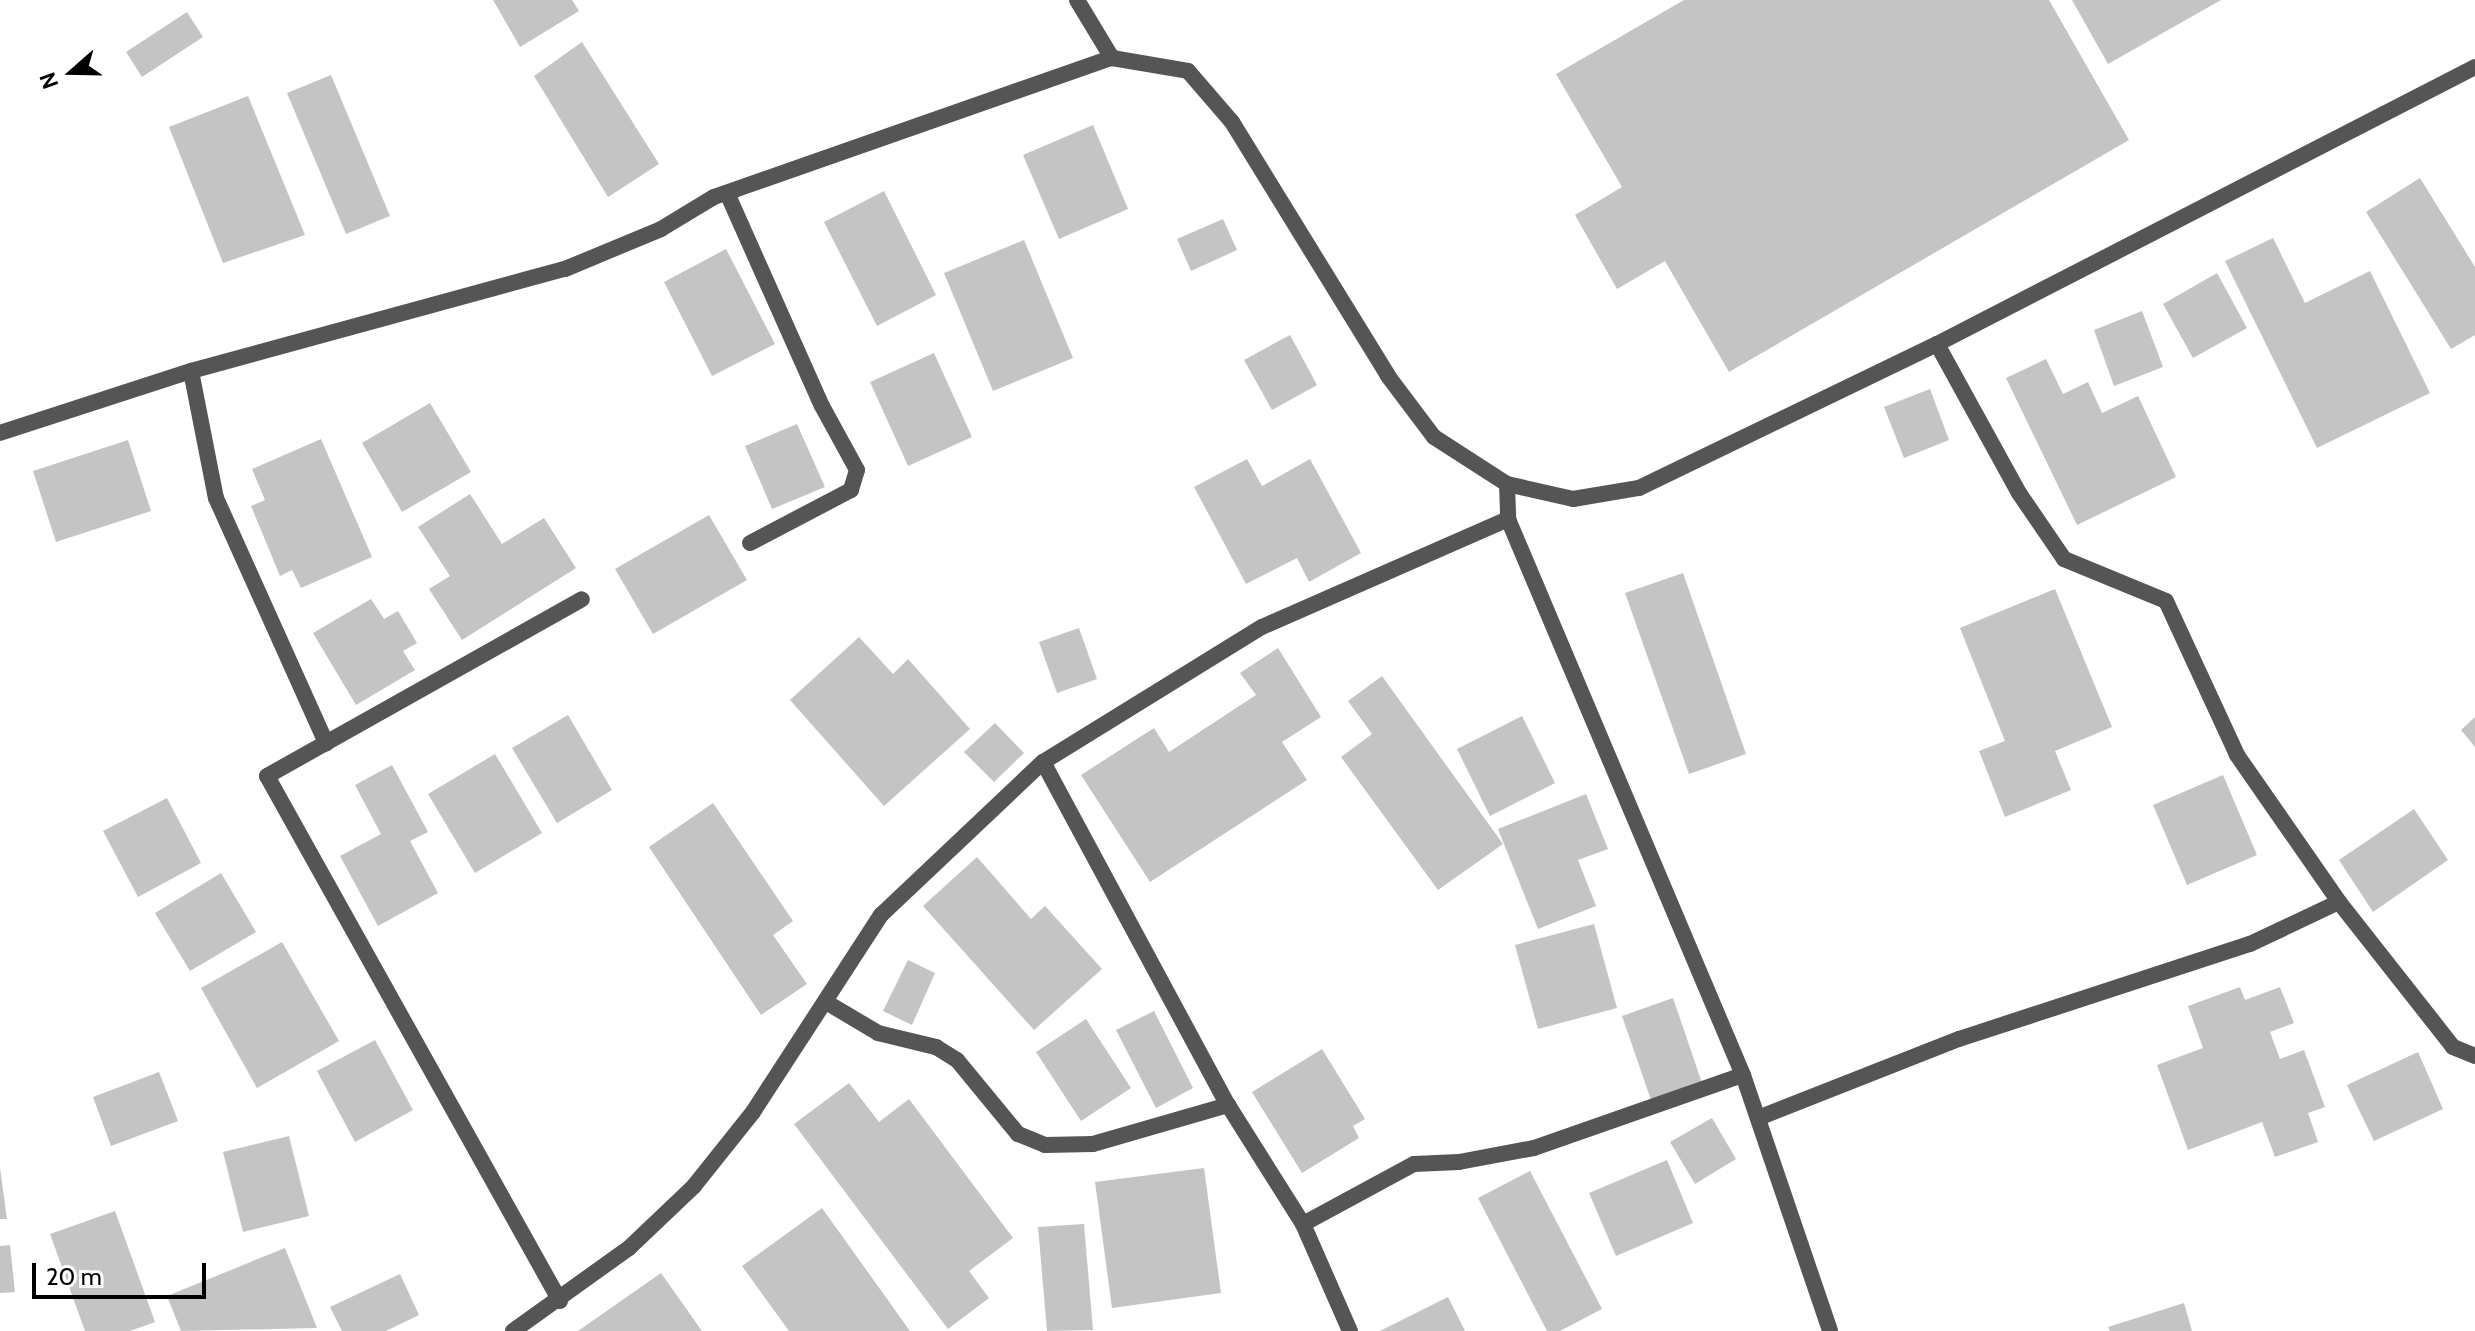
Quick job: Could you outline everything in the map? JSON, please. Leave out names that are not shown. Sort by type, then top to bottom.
[{"type":"street","points":[[1077,0],[1112,58]]},
{"type":"street","points":[[0,433],[191,371],[565,269],[661,229],[727,193],[1112,58],[1188,71],[1232,122],[1388,376],[1434,437],[1507,484],[1573,499],[1639,488],[1937,344],[2475,67]]},
{"type":"street","points":[[727,193],[822,406],[857,470],[851,490],[750,543]]},
{"type":"street","points":[[1937,344],[2019,493],[2064,559],[2166,601],[2237,755],[2339,902],[2453,1047],[2475,1056]]},
{"type":"street","points":[[191,371],[216,498],[326,743]]},
{"type":"street","points":[[1507,484],[1508,519],[1743,1075],[1830,1331]]},
{"type":"street","points":[[513,1331],[560,1301],[629,1248],[694,1186],[753,1112],[881,915],[1043,762],[1262,627],[1508,519]]},
{"type":"street","points":[[560,1301],[267,776],[582,599]]},
{"type":"street","points":[[1043,762],[1228,1105],[1303,1224],[1350,1331]]},
{"type":"street","points":[[1758,1118],[1959,1039],[2250,944],[2339,902]]},
{"type":"street","points":[[826,1002],[878,1033],[936,1047],[957,1060],[1018,1134],[1045,1145],[1093,1144],[1228,1105]]},
{"type":"street","points":[[1303,1224],[1414,1164],[1459,1162],[1534,1148],[1743,1075]]},
{"type":"building","points":[[493,0],[572,0],[579,11],[520,47]]},
{"type":"building","points":[[1684,0],[2049,0],[2129,140],[1729,372],[1665,261],[1617,289],[1575,215],[1622,187],[1556,74]]},
{"type":"building","points":[[2072,0],[2221,0],[2108,64]]},
{"type":"building","points":[[187,12],[203,37],[142,77],[126,52]]},
{"type":"building","points":[[582,42],[659,164],[608,197],[534,76]]},
{"type":"building","points":[[331,75],[390,216],[346,234],[287,93]]},
{"type":"building","points":[[248,96],[305,235],[223,263],[169,127]]},
{"type":"building","points":[[1093,125],[1128,209],[1059,239],[1023,155]]},
{"type":"building","points":[[2420,178],[2475,267],[2475,335],[2451,349],[2366,212]]},
{"type":"building","points":[[884,191],[936,295],[877,326],[824,222]]},
{"type":"building","points":[[1223,219],[1237,250],[1191,271],[1177,239]]},
{"type":"building","points":[[2273,238],[2305,303],[2370,271],[2430,393],[2317,448],[2225,261]]},
{"type":"building","points":[[1024,240],[1073,358],[993,391],[944,273]]},
{"type":"building","points":[[726,249],[775,344],[712,376],[664,282]]},
{"type":"building","points":[[2217,273],[2247,328],[2193,358],[2163,304]]},
{"type":"building","points":[[2142,311],[2163,367],[2114,386],[2094,330]]},
{"type":"building","points":[[1290,335],[1317,385],[1272,410],[1244,360]]},
{"type":"building","points":[[934,353],[972,437],[908,466],[870,382]]},
{"type":"building","points":[[2046,359],[2063,394],[2088,382],[2102,413],[2138,396],[2176,477],[2077,525],[2006,378]]},
{"type":"building","points":[[1930,389],[1949,440],[1904,458],[1884,407]]},
{"type":"building","points":[[430,403],[471,472],[402,512],[362,443]]},
{"type":"building","points":[[797,424],[825,487],[772,509],[745,446]]},
{"type":"building","points":[[321,439],[372,557],[301,588],[292,570],[280,576],[251,506],[265,500],[252,469]]},
{"type":"building","points":[[128,440],[151,511],[56,542],[33,471]]},
{"type":"building","points":[[1247,459],[1262,486],[1310,459],[1361,553],[1309,582],[1297,558],[1246,584],[1194,487]]},
{"type":"building","points":[[470,494],[502,544],[544,518],[576,568],[462,640],[429,589],[450,576],[418,527]]},
{"type":"building","points":[[709,515],[747,580],[653,634],[615,569]]},
{"type":"building","points":[[1683,573],[1746,754],[1689,774],[1625,593]]},
{"type":"building","points":[[2055,589],[2112,727],[2055,751],[2071,790],[2005,817],[1979,751],[2005,741],[1960,628]]},
{"type":"building","points":[[371,599],[384,619],[398,611],[417,643],[403,651],[415,670],[356,705],[313,633]]},
{"type":"building","points":[[1079,628],[1097,679],[1057,693],[1039,642]]},
{"type":"building","points":[[859,637],[893,674],[908,659],[970,729],[884,806],[790,700]]},
{"type":"building","points":[[1278,648],[1321,717],[1282,742],[1307,780],[1150,882],[1081,775],[1154,728],[1169,752],[1256,695],[1240,673]]},
{"type":"building","points":[[1382,676],[1503,844],[1438,890],[1341,757],[1372,734],[1348,701]]},
{"type":"building","points":[[568,715],[612,790],[557,823],[512,748]]},
{"type":"building","points":[[1522,716],[1555,783],[1490,816],[1457,749]]},
{"type":"building","points":[[2475,717],[2475,747],[2461,730]]},
{"type":"building","points":[[995,723],[1024,753],[994,782],[964,752]]},
{"type":"building","points":[[495,754],[542,833],[475,873],[428,794]]},
{"type":"building","points":[[392,765],[428,832],[410,841],[438,893],[378,926],[340,856],[381,834],[355,785]]},
{"type":"building","points":[[2223,775],[2257,855],[2187,885],[2153,805]]},
{"type":"building","points":[[1586,794],[1608,849],[1578,860],[1596,906],[1538,929],[1498,829]]},
{"type":"building","points":[[167,798],[201,863],[138,897],[103,831]]},
{"type":"building","points":[[713,803],[793,921],[773,935],[807,984],[761,1015],[649,847]]},
{"type":"building","points":[[2414,809],[2448,860],[2373,912],[2339,860]]},
{"type":"building","points":[[977,857],[1031,919],[1045,906],[1102,969],[1034,1030],[923,906]]},
{"type":"building","points":[[221,873],[256,932],[190,971],[155,913]]},
{"type":"building","points":[[1594,924],[1617,1008],[1538,1029],[1515,945]]},
{"type":"building","points":[[282,942],[339,1041],[257,1088],[201,988]]},
{"type":"building","points":[[908,960],[935,973],[912,1025],[883,1011]]},
{"type":"building","points":[[2240,987],[2245,1000],[2280,987],[2294,1023],[2270,1032],[2280,1059],[2304,1050],[2325,1107],[2308,1113],[2318,1142],[2275,1157],[2262,1122],[2188,1150],[2157,1065],[2203,1048],[2188,1006]]},
{"type":"building","points":[[1673,998],[1702,1083],[1651,1100],[1622,1016]]},
{"type":"building","points":[[1154,1011],[1193,1088],[1156,1108],[1116,1030]]},
{"type":"building","points":[[1086,1019],[1131,1088],[1081,1121],[1036,1052]]},
{"type":"building","points":[[375,1040],[413,1110],[355,1142],[317,1071]]},
{"type":"building","points":[[1322,1049],[1365,1119],[1353,1126],[1359,1138],[1302,1173],[1252,1092]]},
{"type":"building","points":[[2418,1052],[2443,1109],[2374,1141],[2347,1085]]},
{"type":"building","points":[[159,1072],[178,1121],[111,1146],[93,1097]]},
{"type":"building","points":[[849,1083],[879,1122],[909,1099],[1013,1238],[969,1271],[989,1298],[948,1329],[794,1124]]},
{"type":"building","points":[[1712,1118],[1736,1159],[1695,1184],[1670,1142]]},
{"type":"building","points":[[289,1136],[309,1216],[243,1232],[223,1152]]},
{"type":"building","points":[[1667,1160],[1693,1223],[1616,1256],[1589,1193]]},
{"type":"building","points":[[0,1168],[7,1219],[0,1219]]},
{"type":"building","points":[[1204,1168],[1221,1293],[1112,1308],[1095,1182]]},
{"type":"building","points":[[1530,1171],[1602,1309],[1560,1331],[1547,1331],[1478,1198]]},
{"type":"building","points":[[822,1208],[910,1331],[789,1331],[742,1266]]},
{"type":"building","points":[[115,1211],[155,1322],[130,1331],[85,1331],[50,1234]]},
{"type":"building","points":[[1084,1224],[1093,1330],[1047,1331],[1038,1227]]},
{"type":"building","points":[[10,1245],[15,1292],[0,1293],[0,1246]]},
{"type":"building","points":[[285,1248],[317,1328],[181,1331],[167,1296]]},
{"type":"building","points":[[661,1273],[702,1331],[578,1331]]},
{"type":"building","points":[[400,1274],[419,1315],[386,1331],[342,1331],[330,1307]]},
{"type":"building","points":[[1448,1297],[1465,1331],[1380,1331]]},
{"type":"building","points":[[2184,1303],[2192,1331],[2110,1331],[2108,1327]]}]
